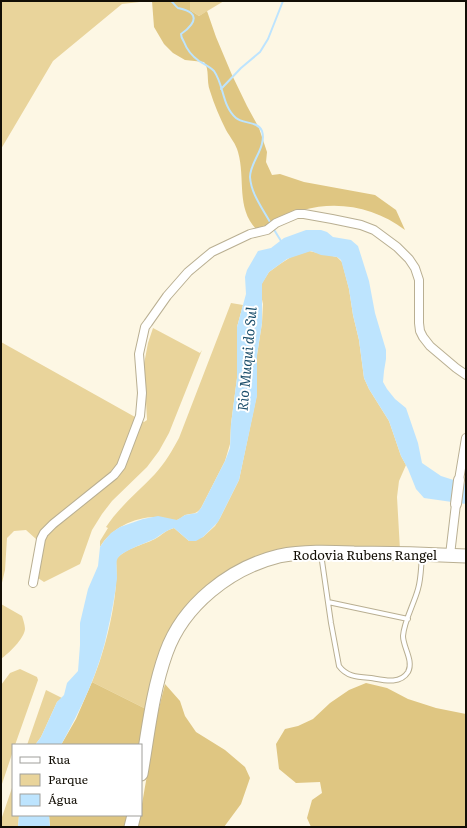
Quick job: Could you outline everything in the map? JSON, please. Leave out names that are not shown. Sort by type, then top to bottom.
[{"type":"main road","name":"Rodovia Rubens Rangel","points":[[142,768],[156,686],[166,652],[177,630],[193,609],[217,586],[242,570],[279,556],[320,552],[466,556]]},
{"type":"main road","points":[[131,827],[134,816]]},
{"type":"street","points":[[33,583],[41,539],[44,533],[114,475],[121,466],[141,411],[142,393],[139,354],[145,327],[167,296],[188,272],[215,250],[250,234],[267,230],[276,223],[300,214],[361,225],[374,230],[397,247],[409,259],[415,268],[419,280],[419,323],[423,338],[430,346],[466,375]]},
{"type":"street","points":[[450,555],[459,480],[466,438]]},
{"type":"lane","points":[[320,552],[337,659],[343,671],[352,676],[394,681],[398,680],[407,673],[409,662],[403,637],[418,589],[423,554]]},
{"type":"lane","points":[[328,602],[408,619]]},
{"type":"green space","points":[[1,1],[149,1],[122,4],[53,61],[1,149]]},
{"type":"green space","points":[[190,1],[224,1],[199,16],[190,10]]},
{"type":"green space","points":[[309,251],[337,257],[342,262],[359,340],[364,378],[369,389],[389,421],[401,456],[406,465],[399,481],[397,497],[400,550],[305,547],[195,599],[148,710],[92,682],[107,638],[115,590],[116,560],[128,550],[155,539],[166,531],[174,528],[189,541],[203,537],[215,526],[220,518],[239,480],[257,394],[257,355],[262,323],[263,304],[261,295],[262,283],[269,272],[280,264],[291,257]]},
{"type":"green space","points":[[231,303],[243,305],[237,327],[237,378],[230,444],[225,461],[201,508],[196,513],[185,515],[177,520],[150,517],[125,524],[111,534],[100,547],[100,541],[108,528],[106,527],[111,519],[159,470],[179,438]]},
{"type":"green space","points":[[153,328],[200,353],[202,350],[169,433],[159,451],[147,467],[112,501],[102,514],[92,530],[80,564],[44,582],[35,576],[36,539],[26,530],[14,531],[7,538],[5,570],[1,587],[1,342],[144,422],[147,420],[144,364],[148,343]]},
{"type":"green space","points":[[1,604],[22,616],[25,629],[22,637],[12,650],[1,659]]},
{"type":"green space","points":[[20,669],[37,677],[38,680],[15,744],[12,744],[12,754],[1,787],[1,685],[10,673]]},
{"type":"green space","points":[[46,690],[62,698],[57,702],[41,737],[36,744],[27,744]]},
{"type":"green space","points":[[12,788],[12,816],[19,816],[18,827],[1,827],[1,820]]},
{"type":"shaded area","points":[[152,1],[190,1],[190,10],[199,16],[207,11],[232,75],[259,128],[267,152],[266,162],[272,175],[280,174],[304,182],[375,195],[396,210],[405,230],[394,222],[369,211],[343,206],[330,206],[303,210],[259,232],[247,214],[242,194],[238,152],[213,101],[209,87],[206,65],[204,62],[185,60],[173,53],[164,44],[154,27]]},
{"type":"shaded area","points":[[92,682],[148,710],[141,744],[62,744],[76,719]]},
{"type":"shaded area","points":[[366,683],[387,688],[408,699],[436,708],[466,714],[466,827],[311,827],[307,818],[312,800],[322,793],[320,782],[296,783],[279,769],[276,744],[285,729],[298,726],[313,719],[330,703],[349,690]]},
{"type":"shaded area","points":[[165,684],[180,701],[185,716],[196,732],[225,750],[245,767],[250,778],[241,804],[224,827],[138,827],[140,816],[142,816],[142,804],[158,712]]},
{"type":"shaded area","points":[[49,816],[130,816],[127,827],[50,827]]},
{"type":"water","name":"Rio Muqui do Sul","points":[[306,230],[321,230],[327,232],[333,237],[351,240],[358,246],[369,281],[375,313],[386,350],[383,382],[395,399],[406,408],[418,443],[422,463],[441,476],[466,484],[466,504],[424,498],[416,489],[401,456],[389,421],[369,389],[364,378],[359,340],[349,289],[341,260],[337,257],[321,255],[311,251],[287,259],[269,272],[262,284],[262,323],[257,355],[257,396],[239,480],[218,522],[203,537],[196,541],[189,541],[174,528],[152,540],[128,550],[119,557],[117,561],[117,578],[113,604],[105,644],[89,689],[62,744],[36,744],[41,737],[57,702],[64,695],[67,683],[78,671],[80,623],[88,589],[98,566],[100,547],[104,541],[111,533],[120,527],[143,519],[158,516],[177,520],[185,515],[197,513],[225,461],[230,448],[231,424],[237,378],[237,327],[246,294],[245,277],[247,270],[258,251],[271,248],[284,238]]},
{"type":"water","points":[[19,816],[49,816],[50,827],[18,827]]},
{"type":"waterway","points":[[171,1],[178,8],[188,11],[193,16],[193,22],[181,34],[182,38],[192,55],[214,71],[231,113],[239,120],[254,124],[262,131],[262,143],[250,177],[255,195],[271,224]]},
{"type":"waterway","points":[[221,89],[241,68],[260,52],[268,39],[283,1]]},
{"type":"waterway","points":[[273,228],[281,241]]}]
